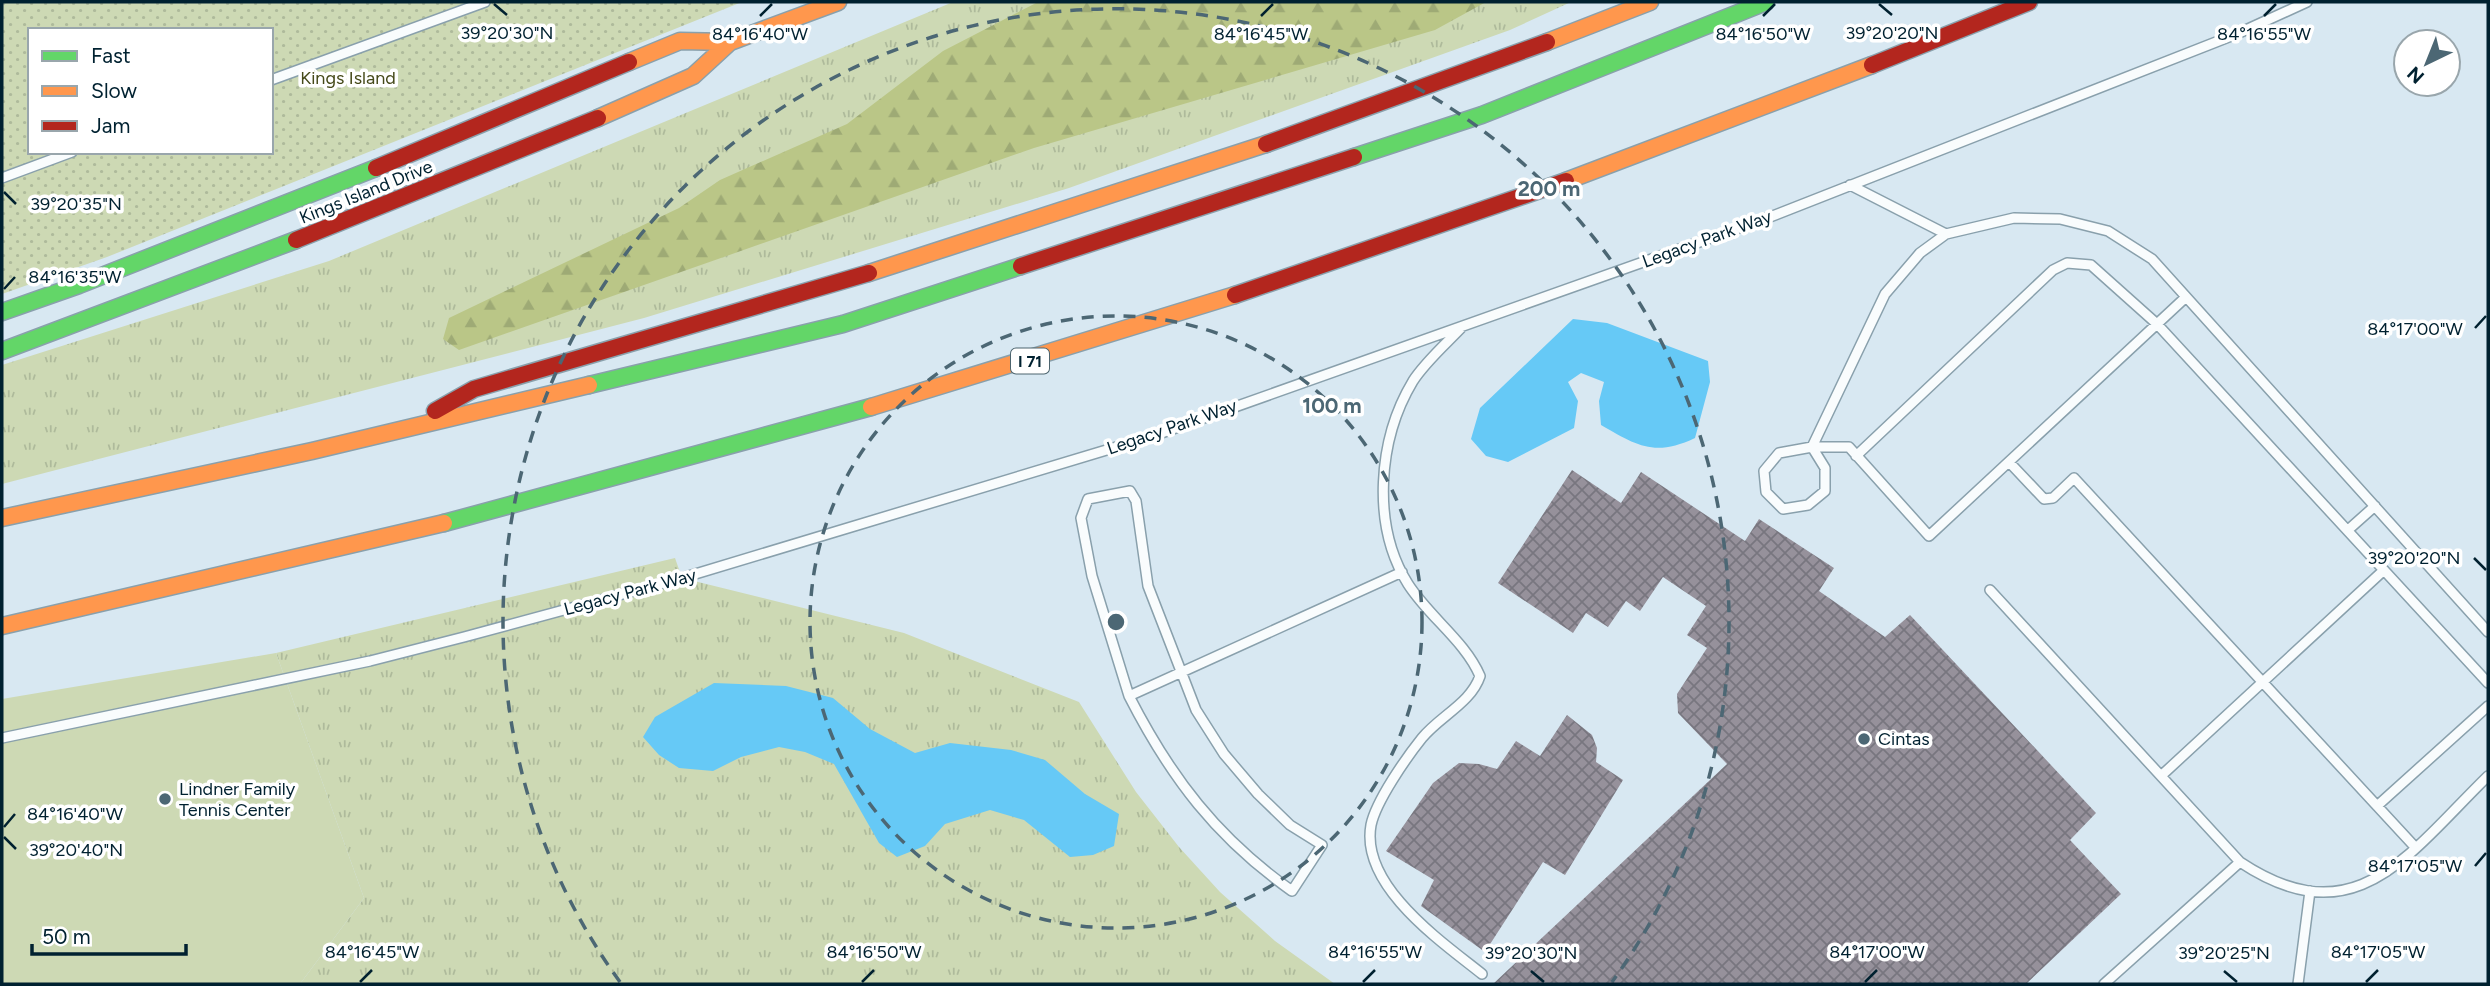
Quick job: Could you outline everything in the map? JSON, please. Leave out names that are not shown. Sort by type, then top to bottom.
[{"type":"main road","name":"Kings Island Drive","points":[[2,312],[92,280],[415,152],[680,41],[730,42],[838,2]]},
{"type":"main road","points":[[404,429],[474,389],[752,310],[1036,222],[1516,56],[1650,2]]},
{"type":"main road","points":[[2,518],[404,429],[843,324],[1482,114],[1766,2]]},
{"type":"main road","name":"I 71","points":[[2,626],[422,531],[777,436],[997,372],[1274,284],[1505,204],[1692,136],[2029,2]]},
{"type":"main road","points":[[1516,56],[1592,6]]},
{"type":"main road","name":"Kings Island Drive","points":[[2,351],[221,270],[634,104],[693,76],[730,42]]},
{"type":"lane","points":[[273,79],[485,2]]},
{"type":"lane","name":"Legacy Park Way","points":[[2,738],[370,661],[682,578],[1153,436],[1757,222],[2239,33],[2307,2]]},
{"type":"lane","points":[[2,178],[67,154]]},
{"type":"lane","points":[[1850,185],[1946,234]]},
{"type":"lane","points":[[1812,447],[1885,294],[1920,253],[1946,234],[2014,218],[2072,222],[2108,231],[2152,259],[2488,632]]},
{"type":"lane","points":[[1856,456],[2053,270],[2067,263],[2091,265],[2157,324],[2488,683]]},
{"type":"lane","points":[[1812,447],[1825,468],[1825,491],[1808,505],[1783,509],[1766,492],[1765,471],[1779,453],[1812,447],[1849,447],[1929,536],[2186,297]]},
{"type":"lane","points":[[1465,324],[1415,379],[1399,407],[1388,441],[1384,518],[1392,550],[1402,572],[1431,617],[1472,658],[1480,676],[1476,688],[1424,736],[1408,758],[1374,814],[1370,838],[1377,865],[1392,894],[1420,925],[1482,974]]},
{"type":"lane","points":[[2009,462],[2044,499],[2053,498],[2074,478],[2415,847]]},
{"type":"lane","points":[[1130,491],[1136,501],[1147,586],[1196,710],[1224,754],[1258,794],[1290,825],[1322,845],[1292,891],[1258,867],[1229,840],[1181,787],[1156,748],[1129,696],[1092,576],[1082,518],[1088,499],[1130,491]]},
{"type":"lane","points":[[2348,530],[2375,506]]},
{"type":"lane","points":[[2162,775],[2384,570]]},
{"type":"lane","points":[[1129,696],[1402,572]]},
{"type":"lane","points":[[1990,590],[2240,862],[2264,878],[2310,891],[2345,892],[2384,876],[2488,776]]},
{"type":"lane","points":[[2377,806],[2488,706]]},
{"type":"lane","points":[[2104,984],[2240,862]]},
{"type":"lane","points":[[2298,984],[2310,891]]},
{"type":"green space","name":"Kings Island","points":[[2,2],[742,2],[107,257],[2,294]]},
{"type":"green space","points":[[953,2],[1571,2],[1510,30],[1069,188],[644,318],[2,484],[2,365],[329,261]]},
{"type":"green space","points":[[1038,2],[1486,2],[1435,30],[1034,148],[459,350],[443,339],[449,318],[679,208],[720,180],[847,124],[943,51]]},
{"type":"green space","points":[[675,558],[682,578],[904,633],[1079,702],[1136,792],[1179,847],[1220,892],[1275,941],[1335,984],[300,984],[364,898],[276,653]]},
{"type":"green space","name":"Lindner Family Tennis Center","points":[[276,653],[364,898],[300,984],[2,984],[2,699]]},
{"type":"water","points":[[1573,319],[1607,323],[1708,361],[1710,382],[1695,438],[1681,444],[1657,448],[1636,443],[1601,425],[1599,401],[1604,382],[1581,373],[1568,382],[1578,401],[1574,428],[1508,462],[1486,456],[1471,439],[1480,408]]},
{"type":"water","points":[[714,683],[786,686],[833,698],[870,729],[915,753],[950,743],[1011,750],[1045,760],[1085,794],[1119,814],[1114,846],[1093,855],[1070,857],[1024,820],[990,810],[945,824],[925,846],[897,857],[879,843],[834,764],[805,752],[779,747],[741,757],[713,771],[679,768],[659,755],[643,737],[655,717]]},
{"type":"building","name":"Cintas","points":[[1572,470],[1621,503],[1641,472],[1745,541],[1759,519],[1834,568],[1819,591],[1885,637],[1910,615],[2096,813],[2070,840],[2121,894],[2026,984],[1493,984],[1727,764],[1678,713],[1677,694],[1707,648],[1687,635],[1706,606],[1663,577],[1640,611],[1626,601],[1608,627],[1586,613],[1573,633],[1498,583]]},
{"type":"building","points":[[1567,715],[1592,735],[1597,748],[1596,762],[1623,780],[1565,875],[1543,862],[1485,952],[1421,906],[1434,880],[1386,851],[1433,783],[1459,763],[1479,764],[1497,769],[1516,741],[1540,756]]},
{"type":"traffic: fast","points":[[1354,157],[1482,115],[1766,2]]},
{"type":"traffic: fast","points":[[2,312],[79,285],[376,168]]},
{"type":"traffic: fast","points":[[2,351],[296,240]]},
{"type":"traffic: fast","points":[[589,385],[843,324],[1021,266]]},
{"type":"traffic: fast","points":[[444,523],[871,407]]},
{"type":"traffic: slow","points":[[629,62],[680,41],[730,42],[838,2]]},
{"type":"traffic: slow","points":[[1547,42],[1650,2]]},
{"type":"traffic: slow","points":[[598,118],[693,76],[730,42]]},
{"type":"traffic: slow","points":[[1566,181],[1872,65]]},
{"type":"traffic: slow","points":[[869,273],[1266,144]]},
{"type":"traffic: slow","points":[[871,407],[1235,295]]},
{"type":"traffic: slow","points":[[2,518],[312,451],[589,385]]},
{"type":"traffic: slow","points":[[2,626],[444,523]]},
{"type":"traffic: jam","points":[[1872,65],[2029,2]]},
{"type":"traffic: jam","points":[[1266,144],[1547,42]]},
{"type":"traffic: jam","points":[[376,168],[629,62]]},
{"type":"traffic: jam","points":[[296,240],[598,118]]},
{"type":"traffic: jam","points":[[1021,266],[1354,157]]},
{"type":"traffic: jam","points":[[1235,295],[1566,181]]},
{"type":"traffic: jam","points":[[435,411],[474,389],[869,273]]},
{"type":"place","name":"Cintas","points":[[1864,739]]},
{"type":"place","name":"Lindner Family Tennis Center","points":[[165,799]]}]
